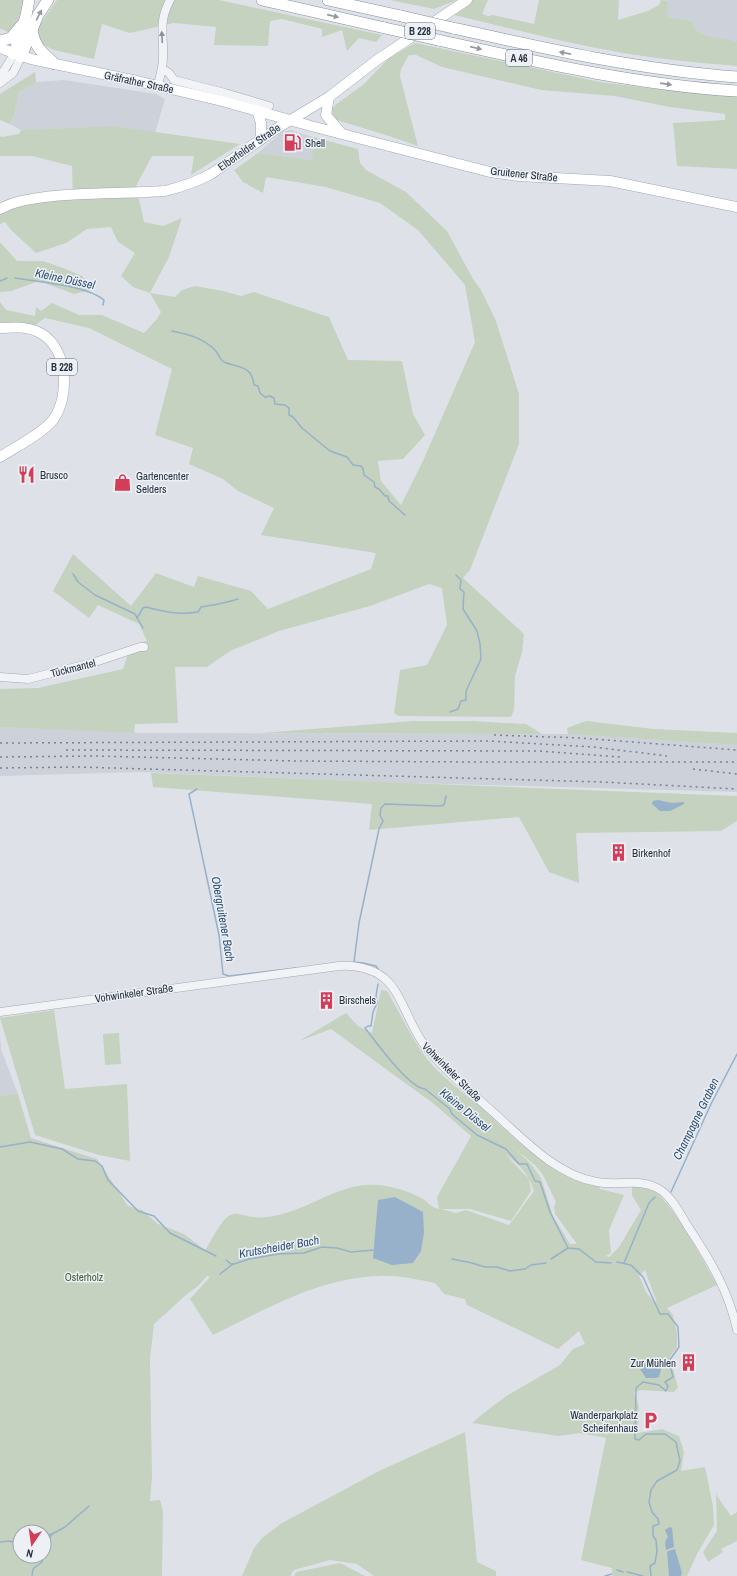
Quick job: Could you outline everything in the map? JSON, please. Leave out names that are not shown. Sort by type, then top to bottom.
[{"type":"highway","points":[[17,55],[27,27],[29,0]]},
{"type":"highway","points":[[0,41],[11,38],[27,27],[38,16],[48,0]]},
{"type":"highway","name":"A 46","points":[[262,0],[438,40],[627,79],[667,85],[737,91]]},
{"type":"highway","name":"A 46","points":[[328,0],[603,60],[691,73],[737,77]]},
{"type":"highway","points":[[27,27],[37,47],[55,64]]},
{"type":"main road","name":"Elberfelder Straße","points":[[0,208],[26,200],[63,195],[152,192],[177,188],[210,174],[290,120],[330,97],[377,60],[467,0]]},
{"type":"main road","name":"Gräfrather Straße","points":[[0,48],[17,55],[55,64],[160,77],[290,120]]},
{"type":"main road","points":[[330,97],[326,115],[342,134]]},
{"type":"main road","points":[[257,110],[261,123],[261,139]]},
{"type":"main road","name":"Gruitener Straße","points":[[290,120],[496,173],[519,176],[610,181],[737,207]]},
{"type":"main road","name":"B 228","points":[[0,328],[23,328],[33,330],[46,337],[58,353],[63,381],[59,408],[52,422],[0,457]]},
{"type":"street","points":[[160,77],[163,50],[163,21],[170,0]]},
{"type":"street","points":[[0,77],[17,55]]},
{"type":"street","points":[[0,83],[15,71],[17,55]]},
{"type":"street","name":"Gräfrather Straße","points":[[160,77],[169,72],[174,80],[269,106]]},
{"type":"street","name":"Tückmantel","points":[[0,677],[28,679],[92,664],[140,647],[144,647]]},
{"type":"street","name":"Vohwinkeler Straße","points":[[0,1012],[339,966],[355,967],[376,973],[389,982],[416,1033],[429,1050],[450,1072],[525,1141],[545,1157],[563,1170],[586,1180],[603,1183],[644,1183],[657,1188],[664,1193],[674,1205],[716,1271],[737,1330]]},
{"type":"shaded area","points":[[664,0],[737,0],[737,41],[707,36],[696,30],[692,21],[667,17],[668,1]]},
{"type":"shaded area","points":[[64,80],[156,94],[165,99],[155,133],[113,126],[21,130],[10,124],[14,116],[19,92],[36,82]]},
{"type":"shaded area","points":[[291,130],[313,137],[312,160],[258,153],[282,132]]},
{"type":"shaded area","points":[[0,727],[144,733],[570,734],[737,745],[737,792],[378,782],[140,772],[0,776]]},
{"type":"shaded area","points":[[0,1033],[1,1049],[18,1094],[0,1096]]},
{"type":"green space","points":[[0,0],[23,0],[19,19],[11,34],[0,29]]},
{"type":"green space","points":[[57,0],[219,0],[382,35],[376,42],[359,38],[347,51],[342,30],[322,37],[322,29],[282,19],[270,21],[268,46],[214,45],[216,27],[174,23],[130,33],[102,24],[94,59],[54,50],[38,42],[36,34],[39,26]]},
{"type":"green space","points":[[390,0],[457,0],[434,9]]},
{"type":"green space","points":[[473,0],[488,0],[482,14],[534,24],[539,0],[619,0],[618,20],[648,11],[659,5],[661,0],[668,1],[667,17],[692,21],[696,30],[707,36],[737,41],[737,66],[680,61],[623,53],[559,40],[454,15],[459,12],[459,9]]},
{"type":"green space","points":[[415,43],[600,82],[664,90],[737,96],[737,169],[677,166],[673,123],[725,120],[725,114],[670,107],[615,96],[541,90],[442,67],[416,55],[409,55],[401,69],[400,76],[418,146],[337,120],[333,117],[332,110],[334,106],[364,84],[389,58]]},
{"type":"green space","points":[[35,72],[36,82],[19,92],[14,116],[10,124],[0,120],[0,94]]},
{"type":"green space","points":[[113,126],[240,144],[191,175],[194,156],[152,156],[136,186],[144,222],[163,226],[182,218],[169,257],[150,293],[133,287],[121,276],[135,253],[118,242],[111,227],[87,229],[66,243],[36,253],[11,230],[5,222],[0,224],[0,211],[9,206],[73,196],[72,166],[32,156],[0,156],[0,136],[2,137],[19,134],[21,130]]},
{"type":"green space","points":[[313,137],[358,149],[360,163],[366,170],[406,192],[447,231],[473,279],[481,290],[496,321],[519,394],[519,444],[470,570],[463,578],[524,634],[522,652],[515,676],[514,710],[511,717],[398,716],[394,713],[400,670],[427,665],[447,625],[442,588],[429,584],[370,606],[279,631],[230,651],[207,667],[175,667],[178,723],[135,724],[134,733],[0,727],[0,689],[38,688],[123,669],[130,647],[147,641],[139,624],[98,605],[89,618],[53,591],[73,554],[131,606],[156,573],[194,587],[198,576],[251,591],[268,609],[371,569],[376,553],[261,535],[274,508],[238,491],[223,479],[189,464],[193,448],[155,435],[172,369],[89,328],[45,318],[34,326],[0,322],[0,302],[6,310],[35,316],[36,307],[41,311],[52,303],[79,315],[102,315],[144,333],[157,319],[161,312],[150,293],[175,297],[182,290],[195,286],[241,296],[254,292],[329,317],[348,360],[402,361],[413,414],[425,435],[403,459],[378,461],[381,481],[401,505],[422,463],[475,342],[465,285],[418,230],[380,203],[326,187],[266,177],[263,193],[243,182],[234,170],[258,153],[312,160]]},
{"type":"green space","points":[[0,242],[17,261],[43,261],[63,268],[82,276],[91,290],[74,294],[39,281],[11,291],[0,292]]},
{"type":"green space","points":[[413,721],[471,721],[526,724],[542,734],[262,733]]},
{"type":"green space","points":[[586,721],[653,729],[737,733],[737,745],[568,734],[567,728]]},
{"type":"green space","points":[[151,773],[737,796],[737,821],[721,831],[576,833],[579,883],[549,872],[519,817],[369,830],[372,804],[153,787]]},
{"type":"green space","name":"Osterholz","points":[[381,990],[387,991],[421,1051],[432,1065],[519,1142],[533,1154],[564,1174],[599,1186],[600,1189],[624,1195],[609,1230],[611,1253],[606,1256],[609,1257],[619,1247],[641,1210],[632,1195],[632,1185],[653,1191],[661,1197],[678,1219],[696,1248],[717,1285],[667,1308],[673,1315],[677,1334],[677,1347],[670,1357],[678,1388],[674,1392],[641,1390],[634,1392],[639,1406],[638,1433],[662,1429],[679,1436],[684,1452],[681,1471],[705,1467],[713,1506],[714,1525],[697,1554],[687,1576],[681,1576],[682,1573],[667,1553],[669,1576],[613,1576],[612,1568],[581,1560],[606,1438],[580,1433],[558,1436],[472,1423],[508,1395],[560,1365],[573,1349],[585,1344],[579,1331],[558,1349],[467,1305],[465,1299],[444,1294],[435,1283],[394,1276],[381,1276],[337,1282],[315,1288],[274,1305],[213,1335],[190,1299],[210,1277],[207,1276],[198,1286],[154,1324],[150,1358],[152,1477],[150,1501],[160,1500],[163,1511],[162,1576],[0,1576],[0,1096],[18,1094],[31,1138],[97,1159],[128,1206],[142,1210],[158,1224],[184,1234],[205,1250],[221,1224],[225,1219],[233,1214],[251,1217],[278,1215],[306,1206],[329,1195],[352,1187],[377,1185],[394,1188],[416,1195],[433,1207],[439,1209],[437,1197],[471,1136],[434,1104],[331,1029],[299,1041],[346,1013],[358,1026],[372,1033]],"holes":[[[513,1147],[536,1166],[543,1175],[556,1202],[554,1207],[555,1214],[577,1244],[570,1244],[553,1216],[541,1178],[531,1164]],[[505,1154],[523,1170],[529,1179]],[[529,1179],[534,1191],[509,1225],[466,1210],[456,1213],[441,1209],[470,1209],[511,1221],[531,1191]],[[645,1270],[657,1303],[647,1294],[639,1276]]]},
{"type":"green space","points":[[54,1010],[65,1089],[127,1084],[130,1161],[99,1155],[35,1135],[0,1018]]},
{"type":"green space","points":[[119,1033],[121,1064],[105,1065],[103,1034]]},
{"type":"green space","points":[[465,1432],[477,1562],[496,1571],[496,1576],[374,1576],[357,1564],[330,1560],[294,1570],[290,1576],[242,1576],[254,1548],[262,1538],[282,1523],[379,1471]]},
{"type":"green space","points":[[716,1491],[717,1496],[731,1516],[737,1512],[737,1541],[721,1549],[723,1552],[708,1562],[703,1552],[717,1531]]},
{"type":"green space","points":[[340,1563],[365,1576],[294,1576],[296,1572]]},
{"type":"water","points":[[658,800],[672,803],[684,802],[684,804],[670,811],[660,811],[652,804],[653,801]]},
{"type":"water","points":[[395,1197],[423,1212],[424,1233],[421,1251],[413,1263],[392,1265],[373,1258],[378,1200]]},
{"type":"water","points":[[641,1362],[662,1366],[659,1377],[646,1378],[638,1366]]},
{"type":"water","points":[[670,1527],[672,1528],[674,1547],[666,1550],[665,1542],[668,1537],[665,1530]]},
{"type":"water","points":[[675,1549],[682,1573],[681,1576],[669,1576],[667,1553],[668,1551]]},
{"type":"waterway","name":"Kleine Düssel","points":[[0,281],[7,278]]},
{"type":"waterway","name":"Kleine Düssel","points":[[15,278],[62,285],[86,291],[104,300],[103,305]]},
{"type":"waterway","name":"Kleine Düssel","points":[[172,331],[189,335],[205,342],[215,350],[221,360],[244,368],[253,379],[254,385],[258,386],[260,393],[265,397],[270,396],[274,398],[275,404],[285,405],[289,408],[289,415],[330,451],[347,457],[353,465],[361,466],[364,475],[374,482],[375,487],[385,496],[388,496],[389,501],[405,515]]},
{"type":"waterway","name":"Obergruitener Bach","points":[[73,574],[78,582],[95,595],[135,614],[143,628]]},
{"type":"waterway","name":"Kleine Düssel","points":[[450,712],[458,709],[461,701],[466,700],[466,691],[481,659],[477,631],[463,609],[464,592],[460,589],[461,580],[456,575]]},
{"type":"waterway","points":[[137,618],[143,608],[146,607],[172,612],[191,613],[198,612],[201,607],[238,599]]},
{"type":"waterway","name":"Obergruitener Bach","points":[[197,789],[189,794],[219,935],[223,974],[229,976],[296,968]]},
{"type":"waterway","name":"Kleine Düssel","points":[[378,969],[376,966],[354,962],[359,923],[379,829],[383,821],[380,815],[381,808],[385,804],[440,806],[444,805],[446,796]]},
{"type":"waterway","name":"Kleine Düssel","points":[[378,984],[376,996],[377,1003],[373,1012],[371,1026],[365,1028],[385,1053],[410,1081],[418,1087],[425,1089],[450,1109],[452,1114],[477,1135],[506,1149],[519,1164],[527,1164],[535,1181],[540,1182],[550,1212],[568,1248],[579,1249],[596,1262],[611,1263]]},
{"type":"waterway","name":"Champagne Graben","points":[[671,1192],[711,1104],[737,1054]]},
{"type":"waterway","name":"Krutscheider Bach","points":[[0,1147],[30,1142],[62,1149],[78,1159],[95,1161],[102,1166],[108,1180],[138,1211],[154,1216],[170,1233],[216,1256]]},
{"type":"waterway","name":"Champagne Graben","points":[[624,1263],[649,1203],[655,1197]]},
{"type":"waterway","name":"Krutscheider Bach","points":[[226,1260],[231,1264],[234,1264],[249,1259],[278,1254],[304,1253],[322,1247],[337,1248],[351,1252],[374,1250]]},
{"type":"waterway","name":"Krutscheider Bach","points":[[551,1259],[568,1248]]},
{"type":"waterway","name":"Krutscheider Bach","points":[[452,1259],[485,1267],[497,1267],[510,1271],[525,1269],[531,1265],[546,1263]]},
{"type":"waterway","name":"Kleine Düssel","points":[[617,1262],[631,1265],[643,1277],[660,1314],[668,1314],[678,1327],[679,1347],[669,1361],[673,1377],[665,1382],[668,1386],[666,1391],[659,1385],[643,1382],[636,1388],[635,1439],[639,1440],[646,1434],[665,1434],[676,1442],[680,1461],[677,1470],[657,1481],[651,1490],[649,1502],[652,1512],[658,1519],[659,1524],[653,1526],[653,1536],[656,1540],[657,1551],[655,1563],[650,1566],[651,1576]]},
{"type":"waterway","points":[[220,1274],[233,1264]]},
{"type":"waterway","points":[[52,1534],[65,1527],[89,1506]]},
{"type":"waterway","points":[[0,1542],[12,1542]]},
{"type":"waterway","points":[[32,1576],[33,1569],[39,1564]]},
{"type":"waterway","points":[[617,1570],[623,1572]]},
{"type":"waterway","points":[[627,1572],[643,1576]]},
{"type":"waterway","points":[[605,1576],[612,1574]]},
{"type":"railway","points":[[494,735],[580,738],[737,750]]},
{"type":"railway","points":[[0,743],[488,741],[594,747],[667,756]]},
{"type":"railway","points":[[66,750],[539,751],[620,757]]},
{"type":"railway","points":[[0,757],[95,756],[295,761],[737,762]]},
{"type":"railway","points":[[0,768],[77,767],[602,782],[737,789]]},
{"type":"railway","points":[[693,769],[737,774]]},
{"type":"place","name":"Shell","points":[[292,143]]},
{"type":"place","name":"Brusco","points":[[27,475]]},
{"type":"place","name":"Gartencenter Selders","points":[[123,482]]},
{"type":"place","name":"Birkenhof","points":[[619,853]]},
{"type":"place","name":"Birschels","points":[[326,1000]]},
{"type":"place","name":"Zur Mühlen","points":[[689,1363]]},
{"type":"place","name":"Wanderparkplatz Scheifenhaus","points":[[651,1421]]}]
